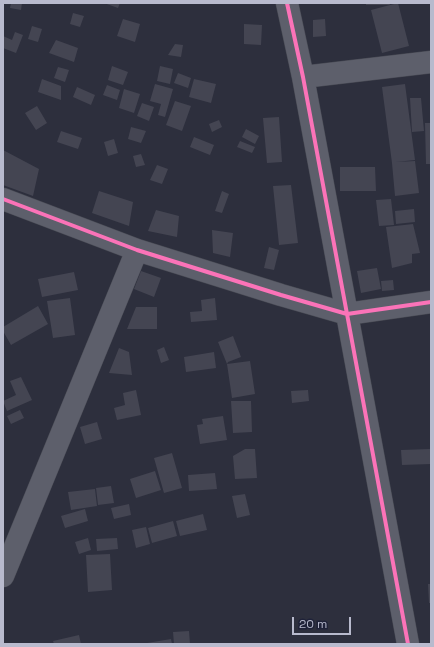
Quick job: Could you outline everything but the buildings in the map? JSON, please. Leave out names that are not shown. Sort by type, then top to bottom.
[{"type":"street","points":[[287,3],[303,77],[408,644]]},
{"type":"street","points":[[303,77],[431,62]]},
{"type":"street","points":[[3,199],[137,250],[347,314],[431,302]]},
{"type":"street","points":[[3,576],[137,250]]},
{"type":"cycle path","points":[[287,3],[303,77],[408,644]]},
{"type":"cycle path","points":[[3,199],[137,250],[347,314],[431,302]]}]
